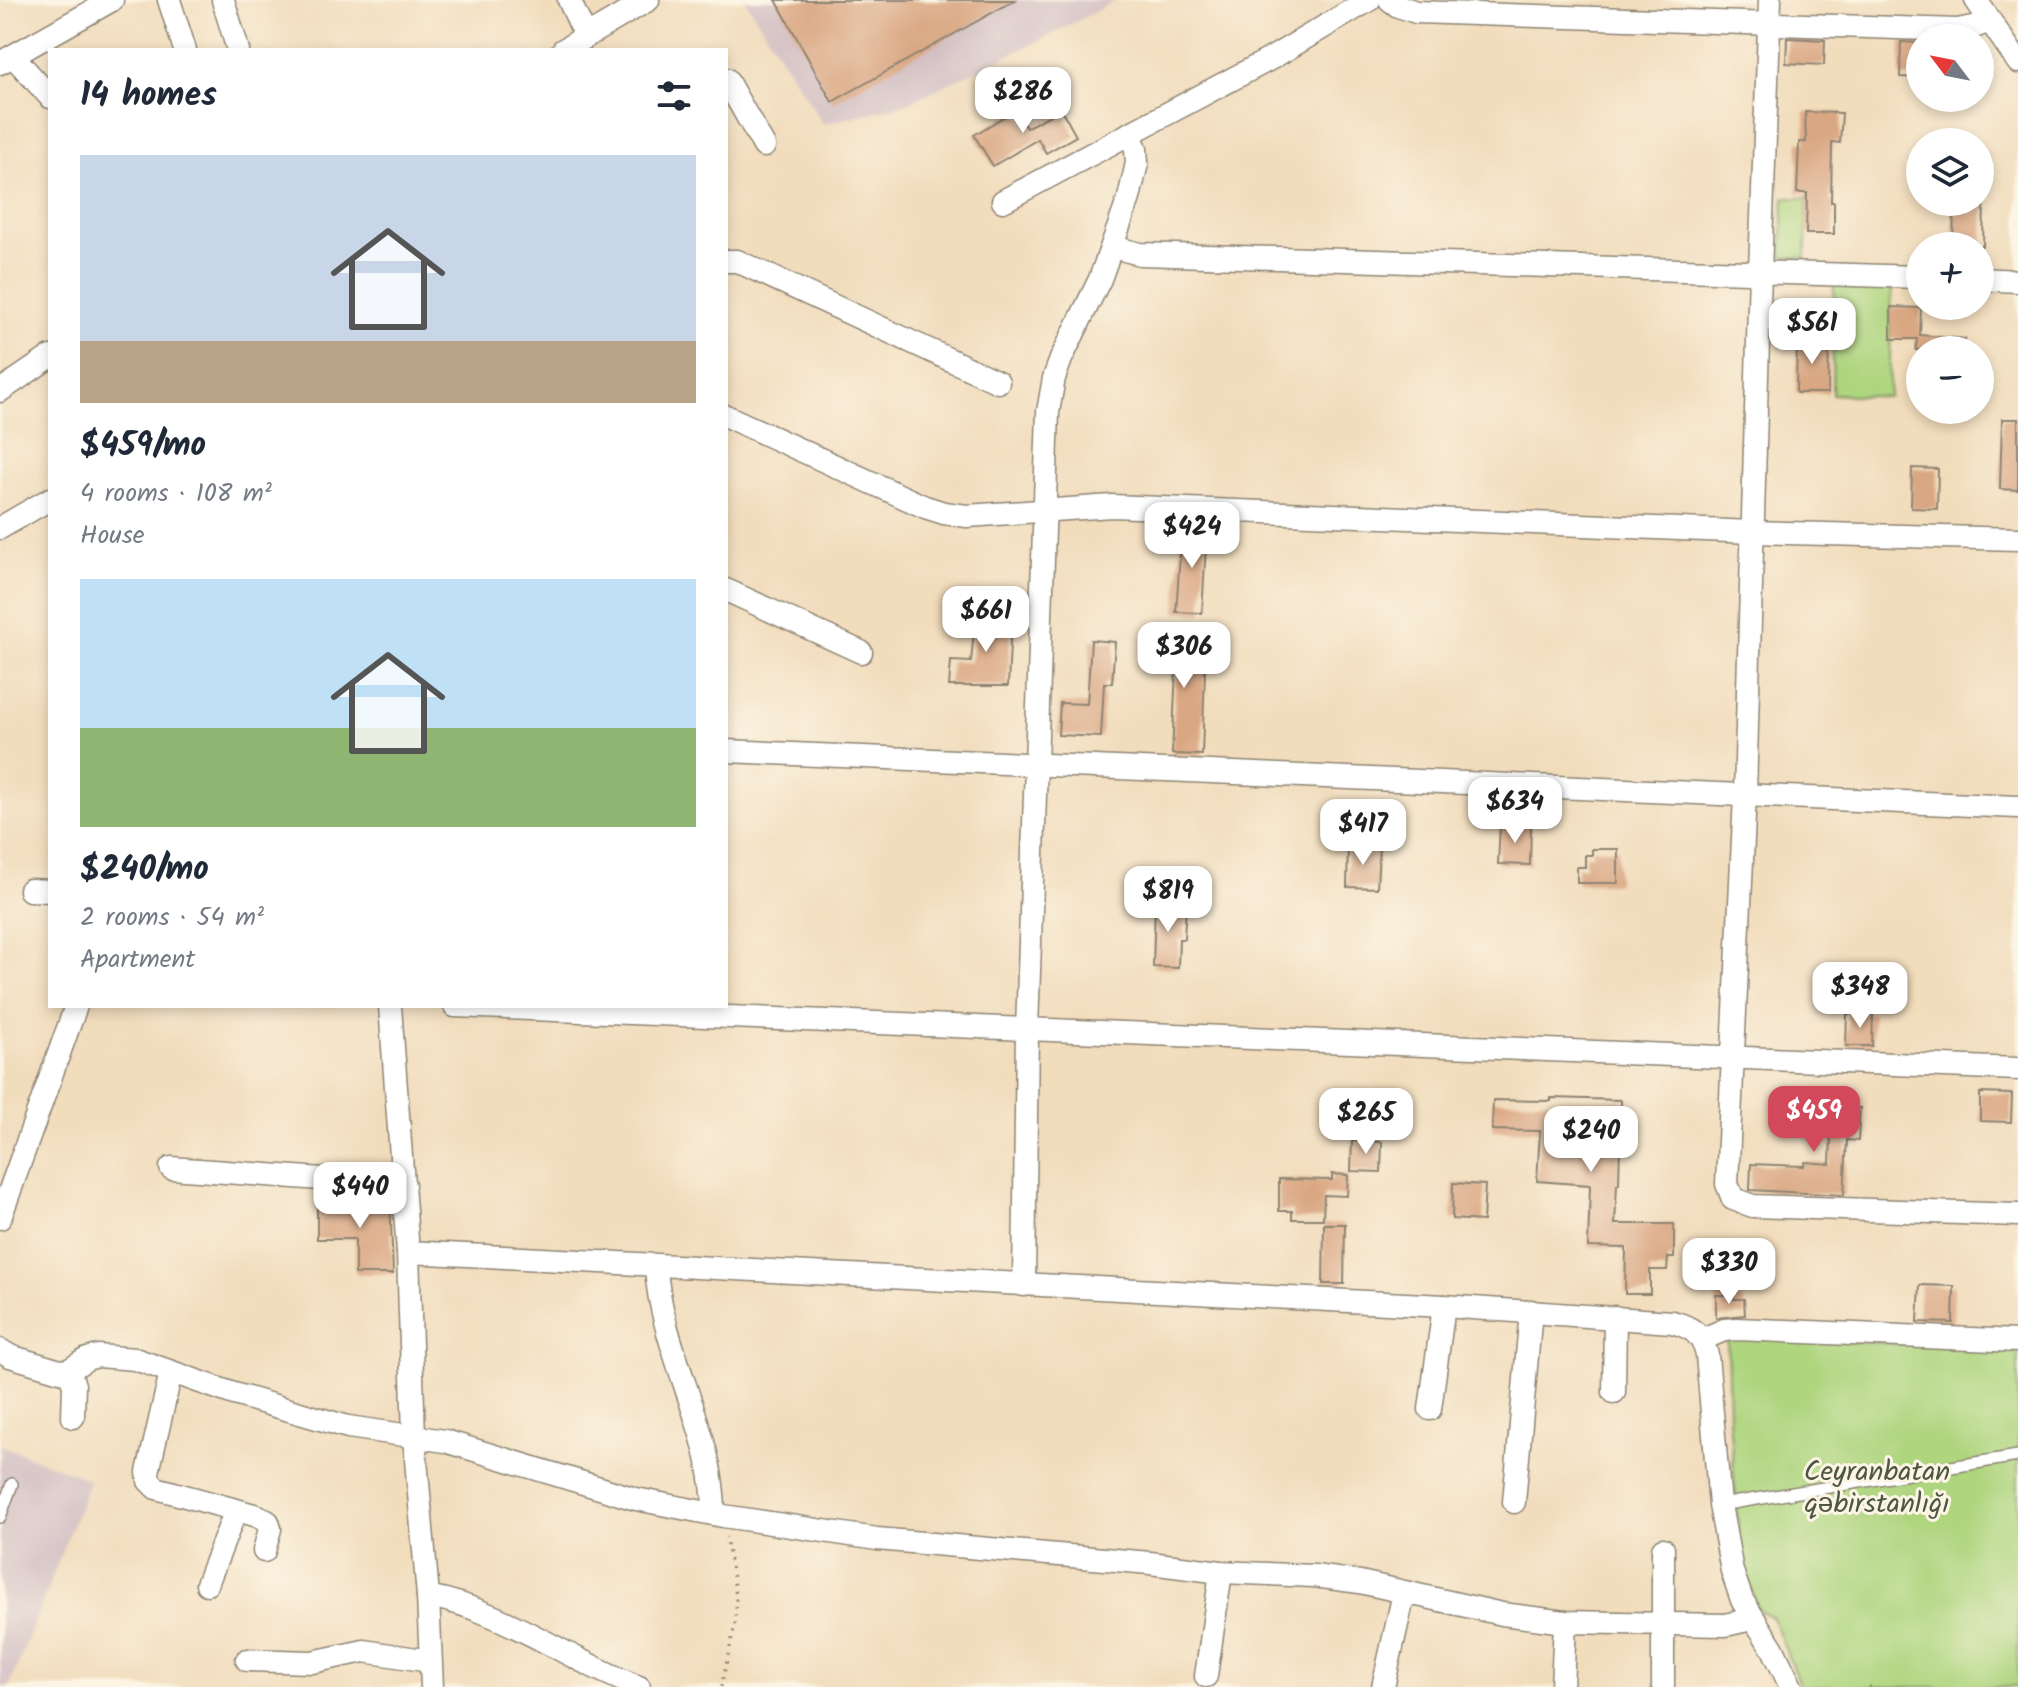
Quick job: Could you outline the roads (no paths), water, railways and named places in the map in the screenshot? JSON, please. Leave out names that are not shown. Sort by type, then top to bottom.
[{"type":"street","points":[[48,95],[7,60],[112,0]]},
{"type":"street","points":[[169,0],[184,48]]},
{"type":"street","points":[[223,0],[237,48]]},
{"type":"street","points":[[569,0],[586,37]]},
{"type":"street","points":[[567,48],[648,0]]},
{"type":"street","points":[[1003,201],[1270,59],[1369,0]]},
{"type":"street","points":[[1390,0],[1416,12],[1770,11],[1958,30],[1989,21]]},
{"type":"street","points":[[1976,0],[2018,62]]},
{"type":"street","points":[[1770,11],[1745,795],[1727,1184],[1733,1199],[1753,1206],[2018,1215]]},
{"type":"street","points":[[728,83],[764,146]]},
{"type":"street","points":[[1024,1285],[1027,1030],[1042,511],[1048,412],[1054,378],[1113,247],[1134,181],[1136,149],[1130,133]]},
{"type":"street","points":[[1113,247],[1140,254],[1906,276]]},
{"type":"street","points":[[728,261],[737,261],[998,382]]},
{"type":"street","points":[[1994,280],[2018,281]]},
{"type":"street","points":[[0,391],[48,358]]},
{"type":"street","points":[[728,417],[944,513],[997,516],[1112,506],[1753,532],[2018,539]]},
{"type":"street","points":[[0,528],[48,500]]},
{"type":"street","points":[[728,591],[861,652]]},
{"type":"street","points":[[728,751],[2018,807]]},
{"type":"street","points":[[0,1218],[75,1008]]},
{"type":"street","points":[[390,1008],[404,1185],[414,1437],[428,1596],[432,1687]]},
{"type":"street","points":[[503,1008],[2018,1069]]},
{"type":"street","points":[[171,1168],[404,1185]]},
{"type":"street","points":[[408,1252],[1531,1311],[1672,1322],[1686,1326],[1703,1339],[1707,1355],[1720,1505],[1732,1571],[1742,1600],[1773,1649],[1791,1687]]},
{"type":"street","points":[[656,1266],[661,1303],[713,1483],[718,1515]]},
{"type":"street","points":[[1430,1409],[1444,1306]]},
{"type":"street","points":[[1514,1502],[1531,1311]]},
{"type":"street","points":[[1614,1392],[1615,1317]]},
{"type":"street","points":[[1703,1339],[1724,1330],[1737,1329],[2018,1341]]},
{"type":"street","points":[[0,1350],[45,1368],[69,1370],[98,1356],[135,1359],[234,1394],[348,1427],[457,1445],[636,1499],[718,1515],[877,1539],[1221,1572],[1314,1576],[1360,1582],[1502,1614],[1565,1622],[1725,1625],[1752,1619]]},
{"type":"street","points":[[69,1370],[74,1385],[73,1417]]},
{"type":"street","points":[[171,1372],[148,1472],[149,1481],[156,1488],[258,1516],[268,1522],[270,1529],[264,1551]]},
{"type":"street","points":[[207,1584],[236,1510]]},
{"type":"street","points":[[1663,1549],[1663,1686]]},
{"type":"street","points":[[1206,1676],[1221,1572]]},
{"type":"street","points":[[1383,1687],[1404,1593]]},
{"type":"street","points":[[428,1596],[481,1610],[639,1687]]},
{"type":"street","points":[[1562,1687],[1565,1622]]},
{"type":"street","points":[[247,1660],[312,1662],[364,1651],[430,1661]]},
{"type":"lane","points":[[1720,1505],[2018,1456]]},
{"type":"lane","points":[[0,1517],[12,1484]]},
{"type":"park label","name":"Ceyranbatan qəbirstanlığı","points":[[1877,1486]]}]
